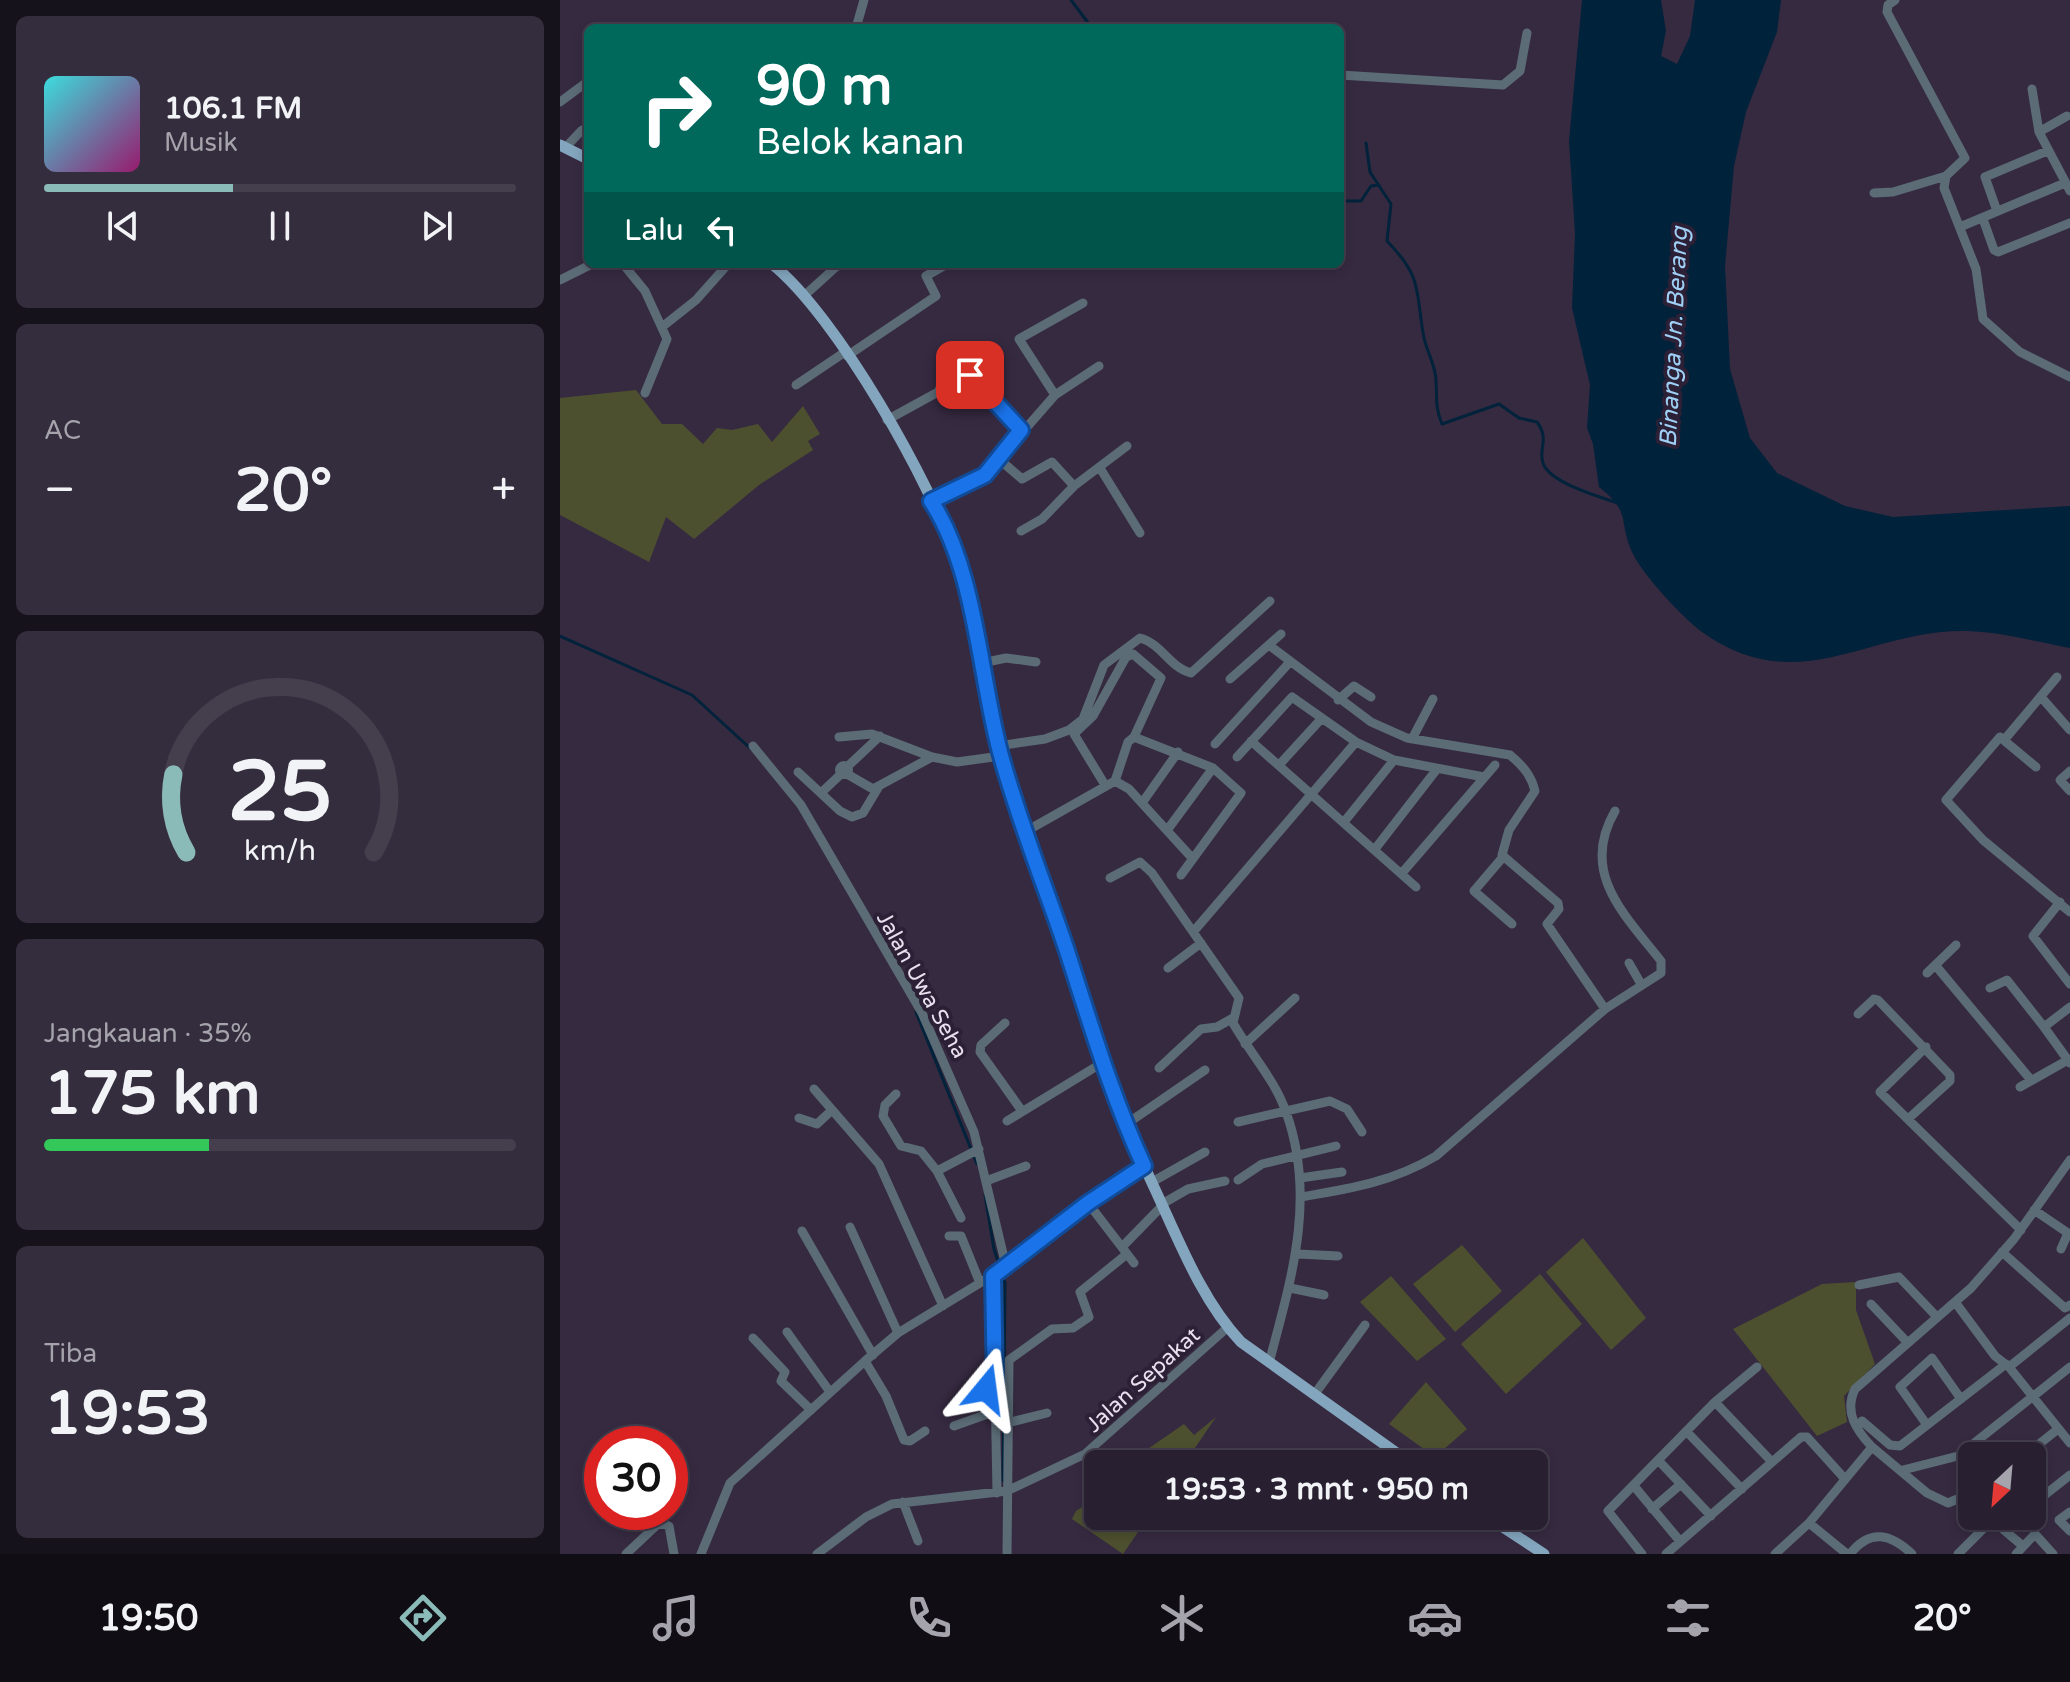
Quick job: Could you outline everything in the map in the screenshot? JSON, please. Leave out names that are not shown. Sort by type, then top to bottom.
[{"type":"main road","points":[[562,146],[584,157]]},
{"type":"main road","points":[[781,268],[805,295],[846,354],[887,420],[950,540],[982,663],[999,751],[1023,833],[1125,1125],[1162,1204],[1228,1327],[1269,1363],[1392,1450]]},
{"type":"main road","points":[[1507,1530],[1544,1554]]},
{"type":"street","points":[[857,24],[864,0]]},
{"type":"street","points":[[1874,193],[1913,187],[1946,176],[1963,164],[1962,150],[1887,12],[1888,5],[1895,0]]},
{"type":"street","points":[[1344,75],[1467,85],[1508,84],[1520,71],[1527,33]]},
{"type":"street","points":[[560,102],[584,84]]},
{"type":"street","points":[[1960,227],[2068,187],[2039,132],[2032,89]]},
{"type":"street","points":[[2039,132],[2067,116]]},
{"type":"street","points":[[562,146],[582,130]]},
{"type":"street","points":[[1997,211],[1985,177],[2047,151]]},
{"type":"street","points":[[1946,176],[1944,188],[1976,269],[1983,319],[1989,328],[2020,352],[2070,377]]},
{"type":"street","points":[[1983,219],[1994,250],[1998,252],[2070,223]]},
{"type":"street","points":[[560,280],[584,268]]},
{"type":"street","points":[[626,268],[641,285],[667,344],[645,393]]},
{"type":"street","points":[[662,327],[696,300],[724,268]]},
{"type":"street","points":[[805,295],[835,268]]},
{"type":"street","points":[[796,385],[936,296],[926,276],[940,268]]},
{"type":"street","points":[[1055,395],[1019,339],[1083,303]]},
{"type":"street","points":[[887,420],[938,392],[953,363],[983,387],[1021,430]]},
{"type":"street","points":[[931,501],[974,482],[1000,460],[1021,430],[1055,395],[1099,366]]},
{"type":"street","points":[[1021,531],[1046,516],[1074,486],[1127,446]]},
{"type":"street","points":[[1000,460],[1015,477],[1022,479],[1052,462],[1074,486]]},
{"type":"street","points":[[1100,468],[1140,533]]},
{"type":"street","points":[[839,737],[862,733],[880,736],[932,757],[957,762],[1045,739],[1069,730],[1083,719],[1104,665],[1140,638],[1154,644],[1179,669],[1191,673],[1270,601]]},
{"type":"street","points":[[1230,679],[1281,634]]},
{"type":"street","points":[[1269,645],[1371,722],[1412,739],[1510,755],[1531,777],[1535,791],[1509,830],[1502,848],[1503,857],[1558,903],[1559,909],[1547,924],[1605,1009]]},
{"type":"street","points":[[1023,833],[1115,781],[1130,738],[1134,737],[1161,678],[1133,654],[1126,657],[1093,716],[1074,734],[1105,785]]},
{"type":"street","points":[[982,663],[1006,658],[1036,662]]},
{"type":"street","points":[[1215,744],[1289,663]]},
{"type":"street","points":[[2005,739],[2057,677]]},
{"type":"street","points":[[1338,700],[1354,686],[1371,697]]},
{"type":"street","points":[[1237,757],[1289,697],[1356,742],[1394,760],[1484,777]]},
{"type":"street","points":[[2041,697],[2070,730]]},
{"type":"street","points":[[1412,739],[1433,699]]},
{"type":"street","points":[[1279,765],[1322,718]]},
{"type":"street","points":[[822,792],[880,736]]},
{"type":"street","points":[[1134,737],[1213,768],[1237,787],[1241,797],[1181,875]]},
{"type":"street","points":[[2036,767],[2005,739],[1998,738],[1946,800],[1983,840],[2070,912]]},
{"type":"street","points":[[1251,741],[1416,887]]},
{"type":"street","points":[[1194,931],[1356,742]]},
{"type":"street","name":"Jalan Uwa Seha","points":[[753,746],[801,805],[919,1008],[953,1078],[986,1181],[999,1271],[995,1386],[996,1411],[1001,1424]]},
{"type":"street","points":[[1142,803],[1178,752]]},
{"type":"street","points":[[798,772],[840,811],[857,817],[878,788],[932,757]]},
{"type":"street","points":[[1344,822],[1394,760]]},
{"type":"street","points":[[1402,873],[1495,765]]},
{"type":"street","points":[[1168,829],[1213,768]]},
{"type":"street","points":[[1375,849],[1437,769]]},
{"type":"street","points":[[2070,771],[2060,780],[2070,791]]},
{"type":"street","points":[[845,772],[873,789],[878,788]]},
{"type":"street","points":[[1115,781],[1142,803],[1193,859]]},
{"type":"street","points":[[1301,1197],[1350,1190],[1408,1173],[1436,1156],[1605,1009],[1661,973],[1662,965],[1637,935],[1607,888],[1604,841],[1615,811]]},
{"type":"street","points":[[1503,857],[1474,893],[1512,924]]},
{"type":"street","points":[[1110,878],[1140,862],[1146,865],[1239,998],[1233,1018],[1286,1113],[1300,1178],[1298,1254],[1269,1363]]},
{"type":"street","points":[[2060,902],[2033,936],[2070,984]]},
{"type":"street","points":[[1168,968],[1201,943]]},
{"type":"street","points":[[1956,945],[1931,970],[2031,1080]]},
{"type":"street","points":[[1629,963],[1641,984]]},
{"type":"street","points":[[1990,988],[2007,980],[2069,1062],[2020,1087]]},
{"type":"street","points":[[1245,1044],[1295,998]]},
{"type":"street","points":[[1858,1014],[1876,999],[1926,1047],[1951,1078],[1908,1119]]},
{"type":"street","points":[[2044,1027],[2070,1007]]},
{"type":"street","points":[[1159,1068],[1201,1029],[1217,1027],[1233,1018]]},
{"type":"street","points":[[1005,1023],[981,1045],[980,1052],[1022,1111]]},
{"type":"street","points":[[1926,1047],[1880,1091],[2021,1230]]},
{"type":"street","points":[[1007,1121],[1102,1063]]},
{"type":"street","points":[[1125,1125],[1205,1070]]},
{"type":"street","points":[[814,1089],[883,1171],[888,1191],[943,1306]]},
{"type":"street","points":[[896,1094],[885,1105],[883,1116],[901,1146],[919,1149],[937,1171],[961,1218]]},
{"type":"street","points":[[1238,1122],[1334,1101],[1347,1109],[1362,1132]]},
{"type":"street","points":[[799,1118],[817,1124],[832,1110]]},
{"type":"street","points":[[1238,1180],[1262,1164],[1336,1146]]},
{"type":"street","points":[[937,1171],[975,1151]]},
{"type":"street","points":[[1152,1182],[1205,1152]]},
{"type":"street","points":[[1958,1499],[1948,1503],[1927,1493],[1872,1447],[1855,1426],[1850,1400],[1855,1389],[1955,1302],[2002,1252],[2070,1160]]},
{"type":"street","points":[[986,1181],[1026,1166]]},
{"type":"street","points":[[701,1554],[730,1483],[830,1392],[898,1333],[999,1271],[1088,1203],[1144,1166]]},
{"type":"street","points":[[1300,1178],[1342,1172]]},
{"type":"street","points":[[1007,1554],[1001,1424],[1009,1360],[1052,1329],[1073,1328],[1089,1317],[1080,1292],[1124,1250],[1162,1204],[1188,1189],[1225,1181]]},
{"type":"street","points":[[1088,1203],[1134,1263]]},
{"type":"street","points":[[2034,1210],[2068,1233],[2061,1249]]},
{"type":"street","points":[[850,1227],[898,1333]]},
{"type":"street","points":[[802,1231],[869,1358],[904,1440],[910,1441],[925,1431]]},
{"type":"street","points":[[949,1236],[961,1236],[980,1283]]},
{"type":"street","points":[[2002,1252],[2065,1308],[2070,1305]]},
{"type":"street","points":[[1298,1254],[1338,1256]]},
{"type":"street","points":[[1859,1285],[1899,1277],[1937,1317]]},
{"type":"street","points":[[1290,1288],[1324,1295]]},
{"type":"street","points":[[1955,1302],[1995,1356],[2008,1365],[2070,1443]]},
{"type":"street","points":[[1871,1304],[1907,1342]]},
{"type":"street","points":[[1862,1421],[1895,1447],[2070,1318]]},
{"type":"street","points":[[1314,1395],[1365,1325]]},
{"type":"street","name":"Jalan Sepakat","points":[[817,1554],[866,1517],[903,1502],[1002,1492],[1095,1448],[1228,1327]]},
{"type":"street","points":[[787,1332],[830,1392]]},
{"type":"street","points":[[753,1338],[785,1372],[781,1381],[811,1410]]},
{"type":"street","points":[[1927,1425],[1900,1387],[1932,1358],[1961,1399]]},
{"type":"street","points":[[1642,1554],[1608,1513],[1715,1402],[1757,1367]]},
{"type":"street","points":[[1903,1470],[1958,1456],[2066,1370],[2070,1383]]},
{"type":"street","points":[[956,1401],[995,1386]]},
{"type":"street","points":[[1715,1402],[1772,1462]]},
{"type":"street","points":[[954,1426],[996,1411]]},
{"type":"street","points":[[1001,1424],[1047,1413]]},
{"type":"street","points":[[2042,1442],[2058,1429]]},
{"type":"street","points":[[1687,1432],[1742,1489]]},
{"type":"street","points":[[1666,1554],[1800,1438],[1807,1437],[1845,1479]]},
{"type":"street","points":[[1775,1554],[1809,1523],[1872,1447]]},
{"type":"street","points":[[1658,1460],[1711,1516]]},
{"type":"street","points":[[2046,1494],[2070,1475]]},
{"type":"street","points":[[1652,1509],[1681,1484]]},
{"type":"street","points":[[1634,1486],[1679,1540]]},
{"type":"street","points":[[903,1502],[918,1541]]},
{"type":"street","points":[[2070,1512],[2055,1517],[2070,1531]]},
{"type":"street","points":[[1958,1554],[1992,1520],[2020,1550],[2035,1534],[2053,1554]]},
{"type":"street","points":[[626,1554],[659,1523],[669,1526],[674,1554]]},
{"type":"street","points":[[1809,1523],[1848,1554],[1865,1538],[1879,1536],[1896,1539],[1912,1554]]},
{"type":"green space","points":[[636,390],[662,424],[682,424],[703,444],[717,428],[732,430],[758,424],[772,442],[803,406],[820,434],[808,441],[813,450],[759,485],[694,539],[666,517],[649,562],[560,515],[560,398]]},
{"type":"green space","points":[[1583,1238],[1646,1318],[1611,1350],[1546,1272]]},
{"type":"green space","points":[[1462,1245],[1502,1291],[1455,1332],[1413,1284]]},
{"type":"green space","points":[[1540,1274],[1582,1324],[1506,1394],[1461,1344]]},
{"type":"green space","points":[[1391,1276],[1446,1339],[1417,1361],[1360,1302]]},
{"type":"green space","points":[[1856,1282],[1856,1310],[1875,1364],[1844,1396],[1847,1422],[1817,1436],[1733,1329],[1822,1284]]},
{"type":"green space","points":[[1426,1382],[1467,1429],[1443,1450],[1425,1450],[1389,1424]]},
{"type":"green space","points":[[1216,1417],[1194,1450],[1146,1450],[1184,1424],[1194,1435]]},
{"type":"green space","points":[[1084,1506],[1084,1527],[1072,1519],[1076,1511]]},
{"type":"green space","points":[[1088,1530],[1139,1530],[1123,1554]]},
{"type":"water","name":"Binanga Jn. Berang","points":[[1582,0],[1661,0],[1666,31],[1661,56],[1677,64],[1690,36],[1695,0],[1781,0],[1777,32],[1746,112],[1734,166],[1725,266],[1730,369],[1750,438],[1777,473],[1845,506],[1893,517],[2070,506],[2070,648],[2006,635],[1967,631],[1931,633],[1834,657],[1770,661],[1737,652],[1702,632],[1674,607],[1645,573],[1628,542],[1620,511],[1599,487],[1593,444],[1587,428],[1590,385],[1572,308],[1575,233],[1569,141]]},
{"type":"waterway","points":[[1071,0],[1089,24]]},
{"type":"waterway","points":[[1366,143],[1370,172],[1391,204],[1387,241],[1407,266],[1416,286],[1424,338],[1436,375],[1437,408],[1442,424],[1499,404],[1519,418],[1537,422],[1543,434],[1543,463],[1555,477],[1621,504]]},
{"type":"waterway","points":[[1344,201],[1361,201],[1371,186],[1379,185]]},
{"type":"waterway","points":[[560,636],[692,695],[751,749]]},
{"type":"waterway","points":[[916,1012],[977,1164]]},
{"type":"waterway","points":[[985,1195],[994,1249],[1005,1283],[1003,1481]]},
{"type":"route","points":[[970,375],[1021,430],[985,475],[931,501],[958,565],[998,746],[1023,833],[1065,946],[1116,1103],[1144,1166],[1088,1203],[993,1276],[995,1386],[986,1389]]}]
